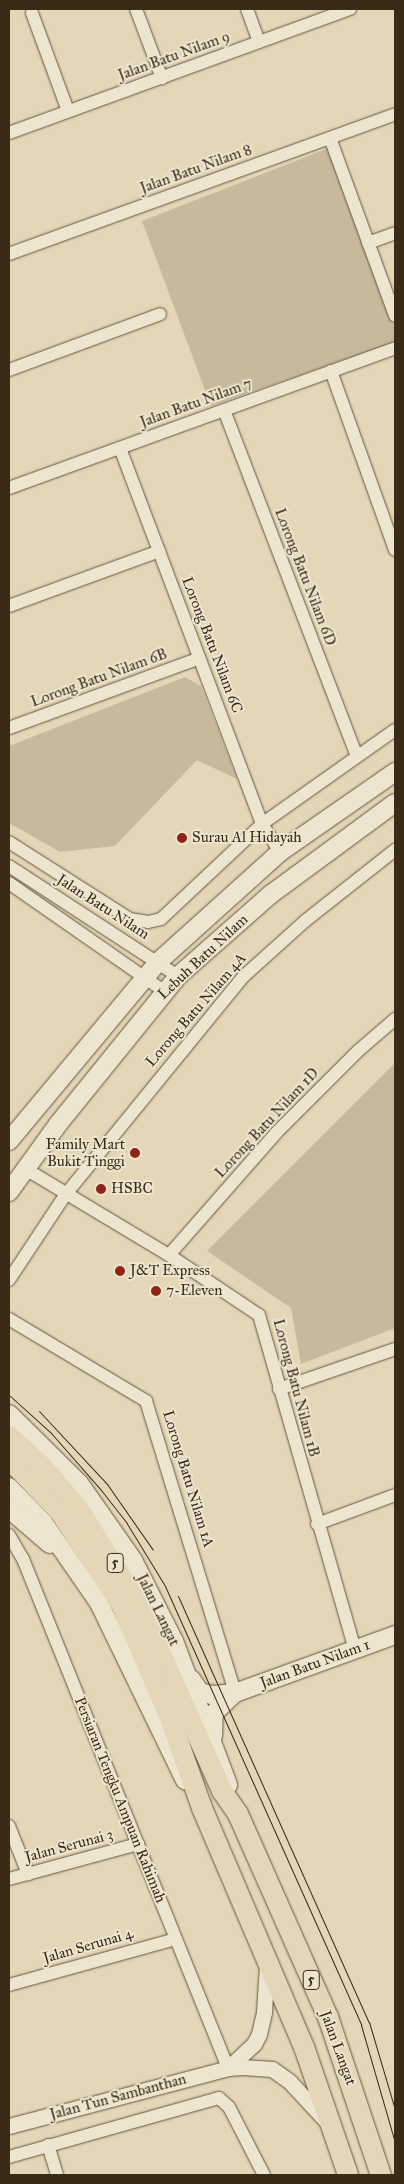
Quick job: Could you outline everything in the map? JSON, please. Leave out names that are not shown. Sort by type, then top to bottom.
[{"type":"highway","name":"Jalan Langat","points":[[9,1436],[42,1466],[78,1508],[123,1577],[178,1716],[202,1808],[268,1961]]},
{"type":"highway","name":"Jalan Langat","points":[[9,1459],[60,1511],[117,1596],[178,1716],[222,1791],[238,1814],[328,2018],[375,2150],[381,2175]]},
{"type":"highway","name":"5","points":[[268,1961],[304,2046],[348,2175]]},
{"type":"highway","points":[[375,2150],[395,2174]]},
{"type":"main road","name":"Lebuh Batu Nilam","points":[[9,1141],[158,962],[280,852],[395,772]]},
{"type":"main road","name":"Lebuh Batu Nilam","points":[[9,1192],[24,1168],[164,991],[178,976],[270,895],[395,803]]},
{"type":"main road","name":"Jalan Langat","points":[[9,1414],[79,1483],[133,1560],[186,1672],[214,1744],[238,1814]]},
{"type":"main road","name":"Jalan Langat","points":[[9,1486],[44,1522],[99,1603],[155,1724],[202,1808]]},
{"type":"main road","points":[[9,1509],[73,1564]]},
{"type":"main road","name":"Jalan Batu Nilam 1","points":[[235,1693],[395,1635]]},
{"type":"main road","points":[[186,1672],[200,1692],[212,1695],[235,1693]]},
{"type":"main road","points":[[214,1744],[214,1715],[235,1693]]},
{"type":"street","points":[[136,9],[162,78]]},
{"type":"street","points":[[247,9],[259,42]]},
{"type":"street","name":"Jalan Batu Nilam 9","points":[[9,133],[350,9]]},
{"type":"street","points":[[32,13],[68,111]]},
{"type":"street","name":"Jalan Batu Nilam 8","points":[[9,254],[395,114]]},
{"type":"street","points":[[330,138],[395,316]]},
{"type":"street","points":[[368,243],[395,233]]},
{"type":"street","points":[[9,370],[160,314]]},
{"type":"street","name":"Jalan Batu Nilam 7","points":[[9,488],[395,348]]},
{"type":"street","points":[[331,371],[395,550]]},
{"type":"street","name":"Lorong Batu Nilam 6D","points":[[224,410],[357,756]]},
{"type":"street","name":"Lorong Batu Nilam 6C","points":[[120,448],[262,824],[280,852]]},
{"type":"street","points":[[9,606],[159,551]]},
{"type":"street","name":"Lorong Batu Nilam 6B","points":[[9,728],[200,658]]},
{"type":"street","points":[[9,842],[130,919],[148,922],[161,919],[262,824],[395,730]]},
{"type":"street","name":"Lorong Batu Nilam 4A","points":[[66,1194],[244,976],[305,921],[395,850]]},
{"type":"street","name":"Jalan Batu Nilam","points":[[9,866],[178,976]]},
{"type":"street","name":"Jalan Batu Nilam","points":[[9,883],[164,991]]},
{"type":"street","name":"Lorong Batu Nilam 1D","points":[[169,1256],[276,1133],[358,1052],[395,1019]]},
{"type":"street","name":"Lorong Batu Nilam 1B","points":[[24,1168],[169,1256],[259,1314],[317,1524],[355,1649]]},
{"type":"street","points":[[9,1280],[66,1194]]},
{"type":"street","name":"Lorong Batu Nilam 1A","points":[[9,1319],[146,1401],[235,1693]]},
{"type":"street","points":[[280,1389],[395,1349]]},
{"type":"street","points":[[317,1524],[395,1495]]},
{"type":"street","name":"Persiaran Tengku Ampuan Rahimah","points":[[9,1535],[23,1559],[228,2068]]},
{"type":"street","points":[[9,1826],[28,1874]]},
{"type":"street","name":"Jalan Serunai 3","points":[[9,1879],[138,1844]]},
{"type":"street","name":"Jalan Serunai 4","points":[[9,1985],[176,1939]]},
{"type":"street","name":"Jalan Tun Sambanthan","points":[[228,2068],[254,2044],[259,2034],[264,2012],[268,1961]]},
{"type":"street","name":"Jalan Tun Sambanthan","points":[[9,2126],[228,2068],[272,2069],[289,2081],[333,2127]]},
{"type":"street","points":[[9,2158],[48,2145],[220,2098],[229,2107],[264,2175]]},
{"type":"street","points":[[48,2145],[57,2175]]},
{"type":"shaded area","points":[[329,148],[395,328],[395,342],[211,406],[142,221]]},
{"type":"shaded area","points":[[185,677],[201,686],[237,779],[197,760],[115,846],[60,852],[9,823],[9,746]]},
{"type":"shaded area","points":[[395,1063],[395,1328],[301,1364],[291,1308],[207,1251]]},
{"type":"tram line","points":[[9,1395],[51,1433],[101,1490],[126,1522],[165,1586],[361,2025],[395,2143]]},
{"type":"tram line","points":[[39,1411],[107,1484],[153,1550]]},
{"type":"tram line","points":[[178,1596],[369,2022],[395,2110]]},
{"type":"place","name":"Surau Al Hidayah","points":[[182,838]]},
{"type":"place","name":"Family Mart Bukit Tinggi","points":[[135,1153]]},
{"type":"place","name":"HSBC","points":[[101,1189]]},
{"type":"place","name":"J&T Express","points":[[120,1271]]},
{"type":"place","name":"7-Eleven","points":[[156,1291]]}]
